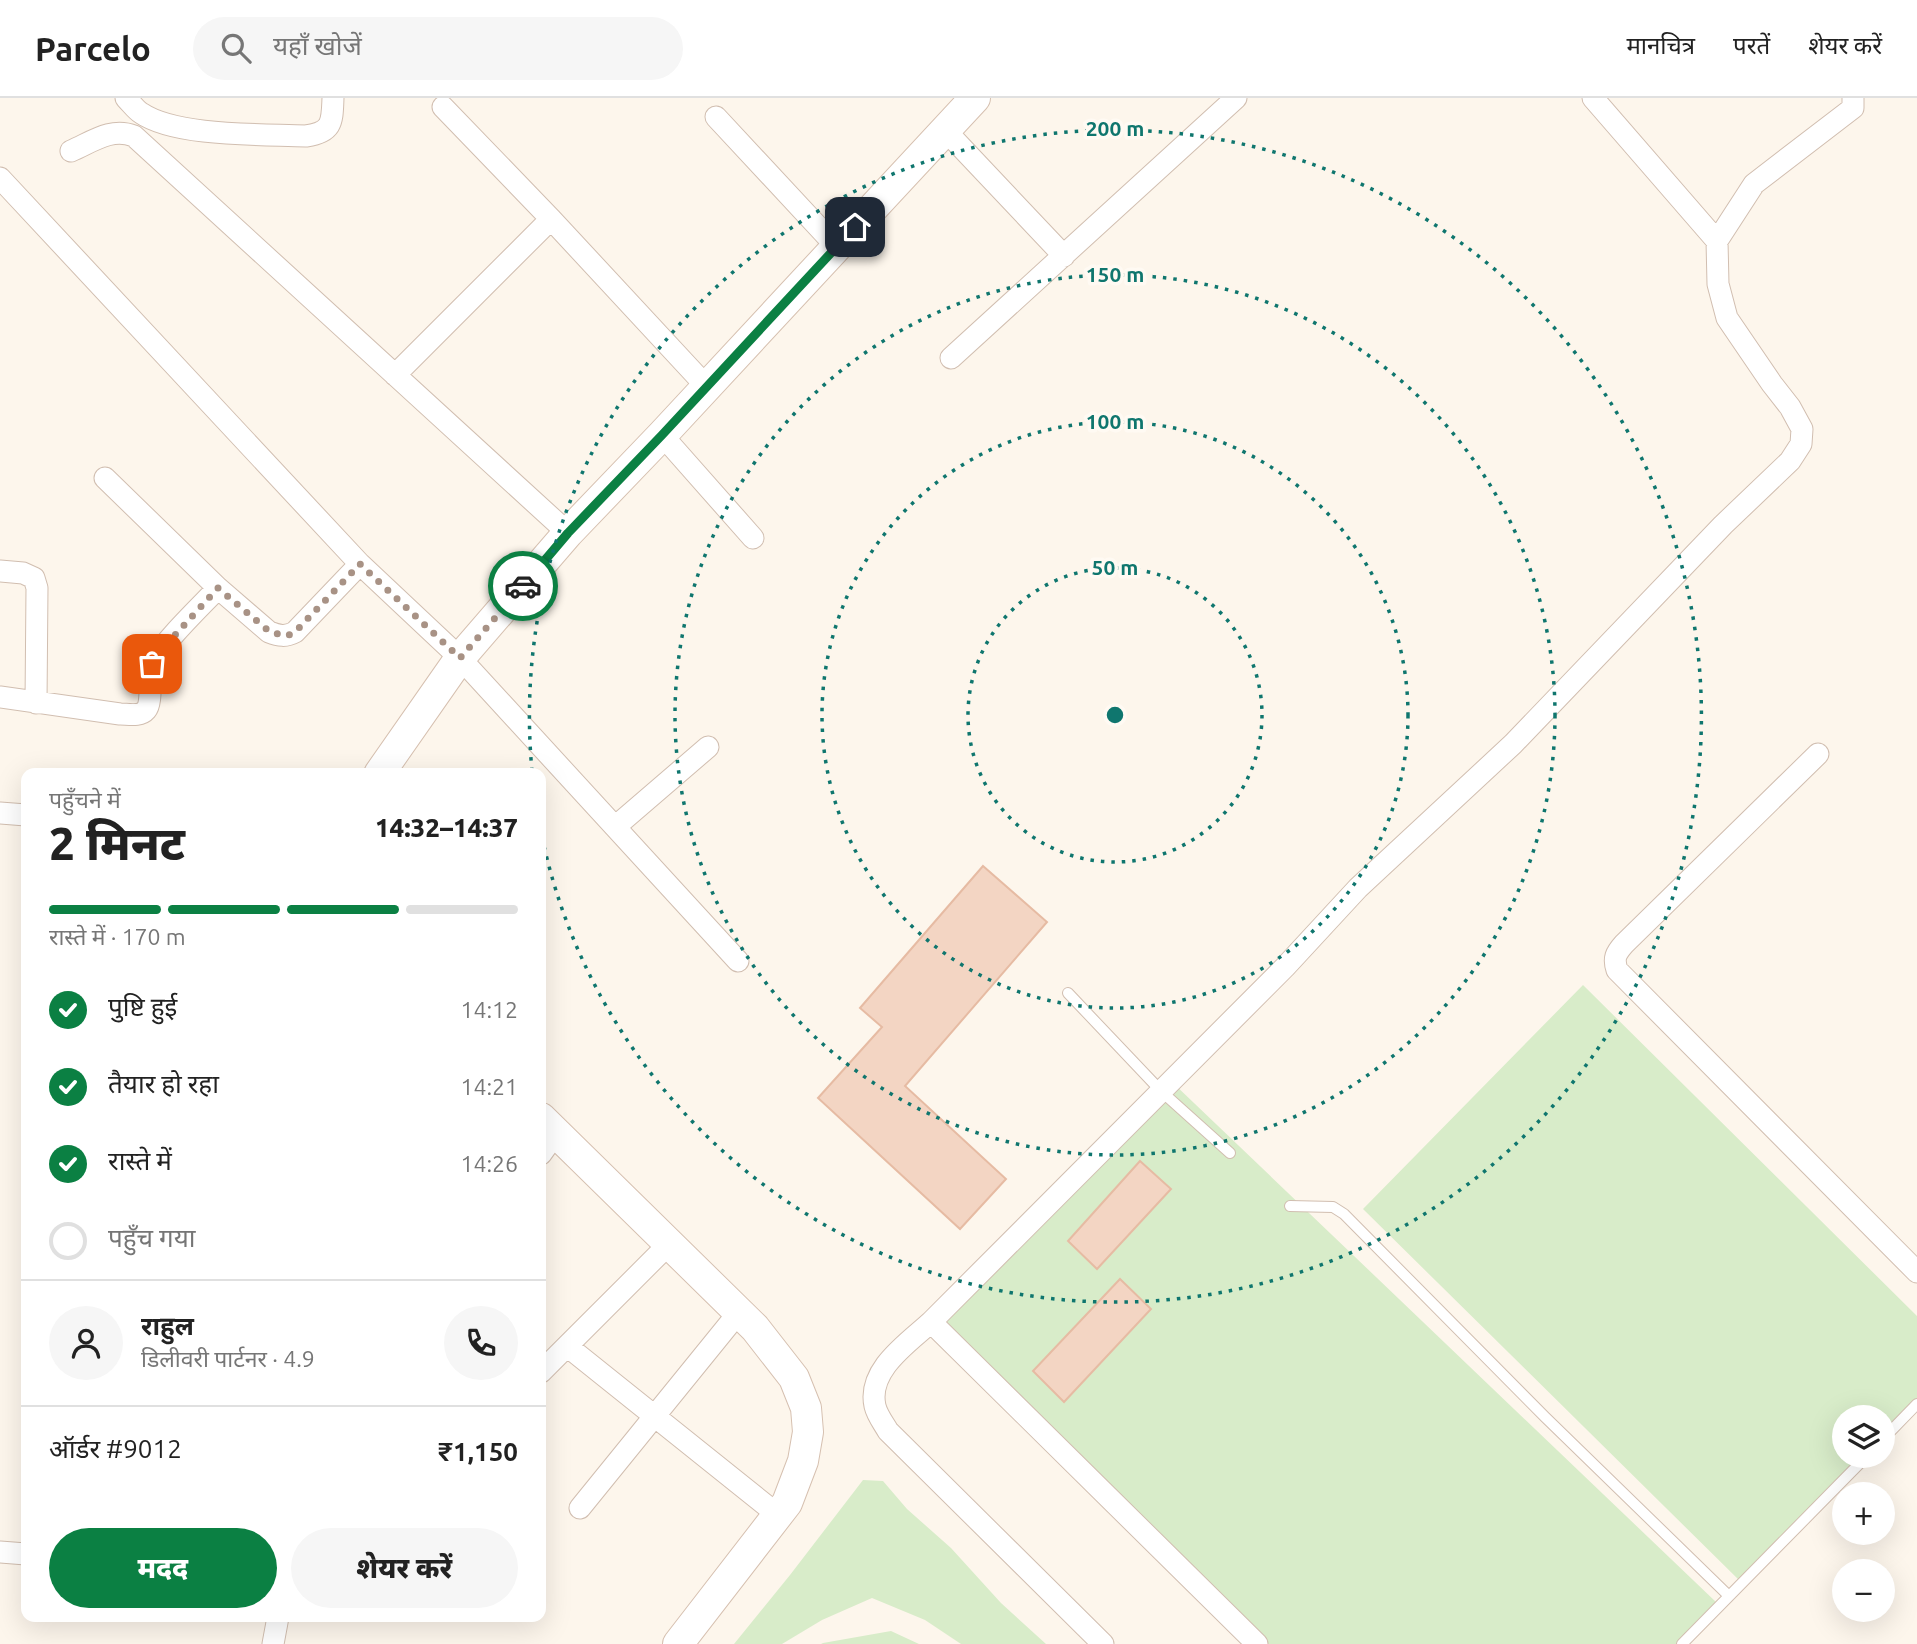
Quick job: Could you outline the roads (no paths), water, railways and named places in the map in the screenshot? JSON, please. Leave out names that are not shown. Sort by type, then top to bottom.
[{"type":"street","points":[[126,98],[142,114],[167,124],[191,129],[306,136],[328,129],[332,120],[333,98]]},
{"type":"street","points":[[951,358],[1236,98]]},
{"type":"street","points":[[1593,98],[1717,241]]},
{"type":"street","points":[[1103,1644],[888,1431],[875,1409],[874,1392],[886,1364],[1285,967],[1358,888],[1513,744],[1723,525],[1790,461],[1801,444],[1801,429],[1790,407],[1727,318],[1718,284],[1717,241],[1754,184],[1853,108],[1853,98]]},
{"type":"street","points":[[383,768],[460,658],[568,533],[973,99]]},
{"type":"street","points":[[443,107],[706,386]]},
{"type":"street","points":[[716,117],[836,246]]},
{"type":"street","points":[[946,130],[1064,256]]},
{"type":"street","points":[[71,151],[114,132],[134,136],[568,533]]},
{"type":"street","points":[[0,177],[360,564],[460,658],[738,961]]},
{"type":"street","points":[[395,375],[551,219]]},
{"type":"street","points":[[662,435],[753,538]]},
{"type":"street","points":[[105,478],[218,588],[270,632],[287,636],[295,632],[360,564]]},
{"type":"street","points":[[0,571],[29,574],[34,578],[37,588],[36,703]]},
{"type":"street","points":[[0,697],[120,714],[138,715],[144,712],[148,706],[150,672],[156,656],[218,588]]},
{"type":"street","points":[[615,827],[709,747]]},
{"type":"street","points":[[1818,754],[1624,944],[1616,953],[1614,961],[1617,970],[1917,1272]]},
{"type":"street","points":[[0,813],[21,815]]},
{"type":"street","points":[[546,1135],[669,1244],[755,1328],[794,1378],[806,1408],[808,1432],[803,1461],[788,1503],[678,1644]]},
{"type":"street","points":[[546,1367],[669,1244]]},
{"type":"street","points":[[580,1508],[739,1312]]},
{"type":"street","points":[[931,1322],[1257,1644]]},
{"type":"street","points":[[568,1346],[778,1516]]},
{"type":"street","points":[[0,1552],[21,1554]]},
{"type":"street","points":[[272,1644],[277,1622]]},
{"type":"lane","points":[[1068,993],[1161,1091],[1230,1153]]},
{"type":"lane","points":[[1290,1206],[1333,1207],[1344,1214],[1545,1417],[1729,1596]]},
{"type":"lane","points":[[1895,1427],[1917,1404]]},
{"type":"lane","points":[[1682,1644],[1855,1468]]}]
